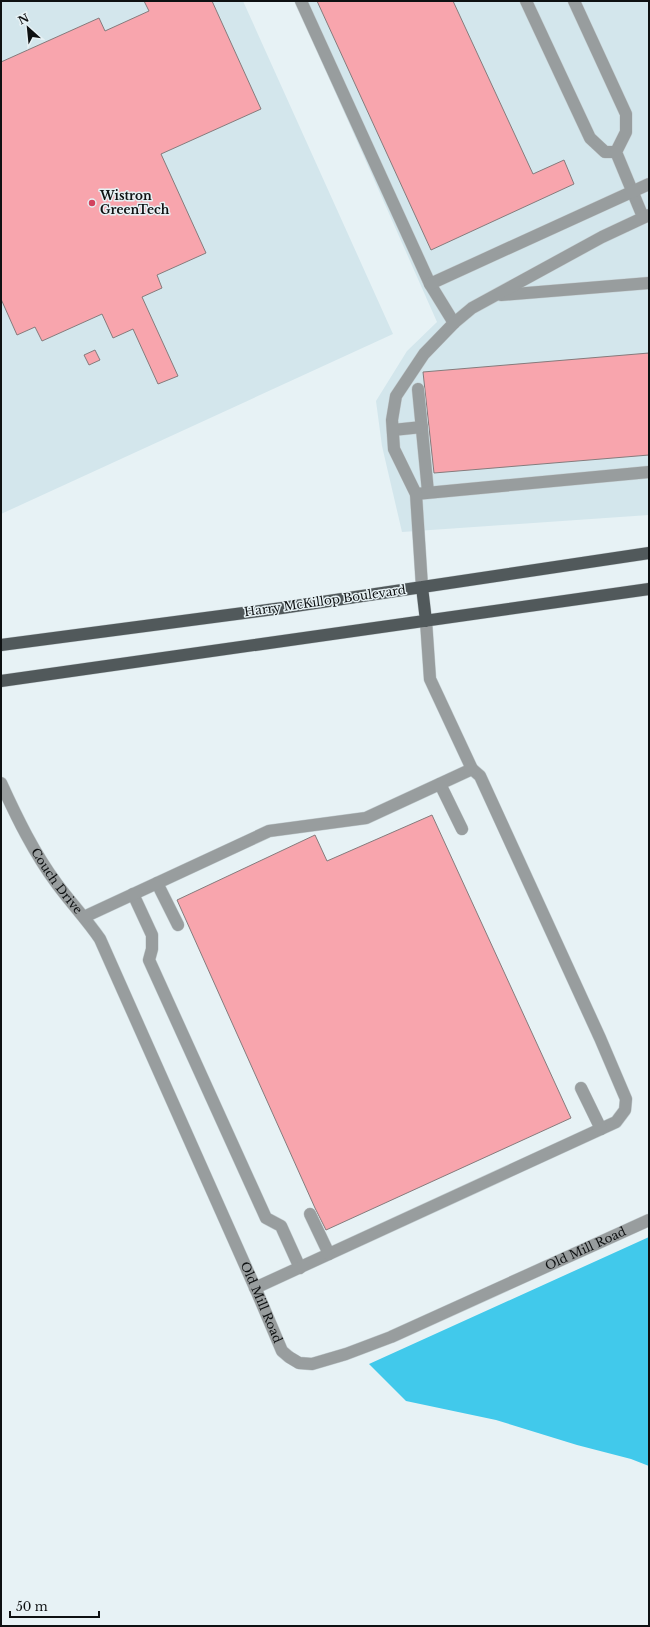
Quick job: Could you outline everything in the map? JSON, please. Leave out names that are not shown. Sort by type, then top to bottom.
[{"type":"main road","name":"Harry McKillop Boulevard","points":[[1,645],[282,608],[649,553]]},
{"type":"main road","points":[[422,587],[426,621]]},
{"type":"main road","points":[[1,681],[649,590]]},
{"type":"street","points":[[301,1],[430,284],[454,323]]},
{"type":"street","points":[[526,1],[590,138],[605,152],[616,152]]},
{"type":"street","points":[[574,1],[626,114],[626,132],[616,152]]},
{"type":"street","points":[[422,493],[394,448],[392,420],[396,396],[424,354],[454,323],[472,308],[602,237],[646,216],[616,152]]},
{"type":"street","points":[[430,284],[649,184]]},
{"type":"street","points":[[497,295],[649,283]]},
{"type":"street","points":[[418,388],[422,427],[422,587]]},
{"type":"street","points":[[393,430],[422,427]]},
{"type":"street","points":[[422,493],[649,472]]},
{"type":"street","points":[[255,1288],[616,1122],[625,1110],[626,1099],[600,1038],[480,776],[472,769],[430,678],[426,621]]},
{"type":"street","points":[[84,917],[269,831],[366,818],[472,769]]},
{"type":"street","name":"Couch Drive","points":[[1,783],[17,817],[38,855],[57,883],[100,939],[117,976]]},
{"type":"street","points":[[440,784],[462,829]]},
{"type":"street","points":[[157,883],[178,926]]},
{"type":"street","points":[[133,894],[152,935],[152,949],[149,960],[152,967],[266,1218],[281,1226],[300,1268]]},
{"type":"street","name":"Old Mill Road","points":[[117,976],[282,1351],[300,1363],[312,1364],[346,1354],[391,1337],[649,1220]]},
{"type":"street","points":[[581,1088],[601,1129]]},
{"type":"street","points":[[310,1214],[329,1254]]},
{"type":"shaded area","points":[[1,1],[243,1],[393,334],[1,514]]},
{"type":"shaded area","points":[[295,1],[649,1],[649,515],[402,532],[382,446],[376,401],[407,351],[437,322]]},
{"type":"shaded area","points":[[649,1237],[649,1466],[631,1459],[577,1445],[496,1420],[406,1401],[369,1364]]},
{"type":"building","name":"Wistron GreenTech","points":[[144,1],[212,1],[261,109],[161,154],[206,253],[157,275],[162,288],[142,297],[178,376],[158,384],[133,329],[113,338],[102,314],[42,341],[35,327],[17,335],[1,299],[1,62],[99,18],[105,31],[149,11]]},
{"type":"building","points":[[317,1],[453,1],[533,174],[564,160],[574,184],[431,250]]},
{"type":"building","points":[[95,350],[100,360],[89,365],[84,355]]},
{"type":"building","points":[[649,353],[649,455],[434,473],[423,372]]},
{"type":"building","points":[[432,815],[571,1118],[326,1230],[177,900],[315,835],[327,861]]},
{"type":"place","name":"Wistron GreenTech","points":[[92,203]]}]
